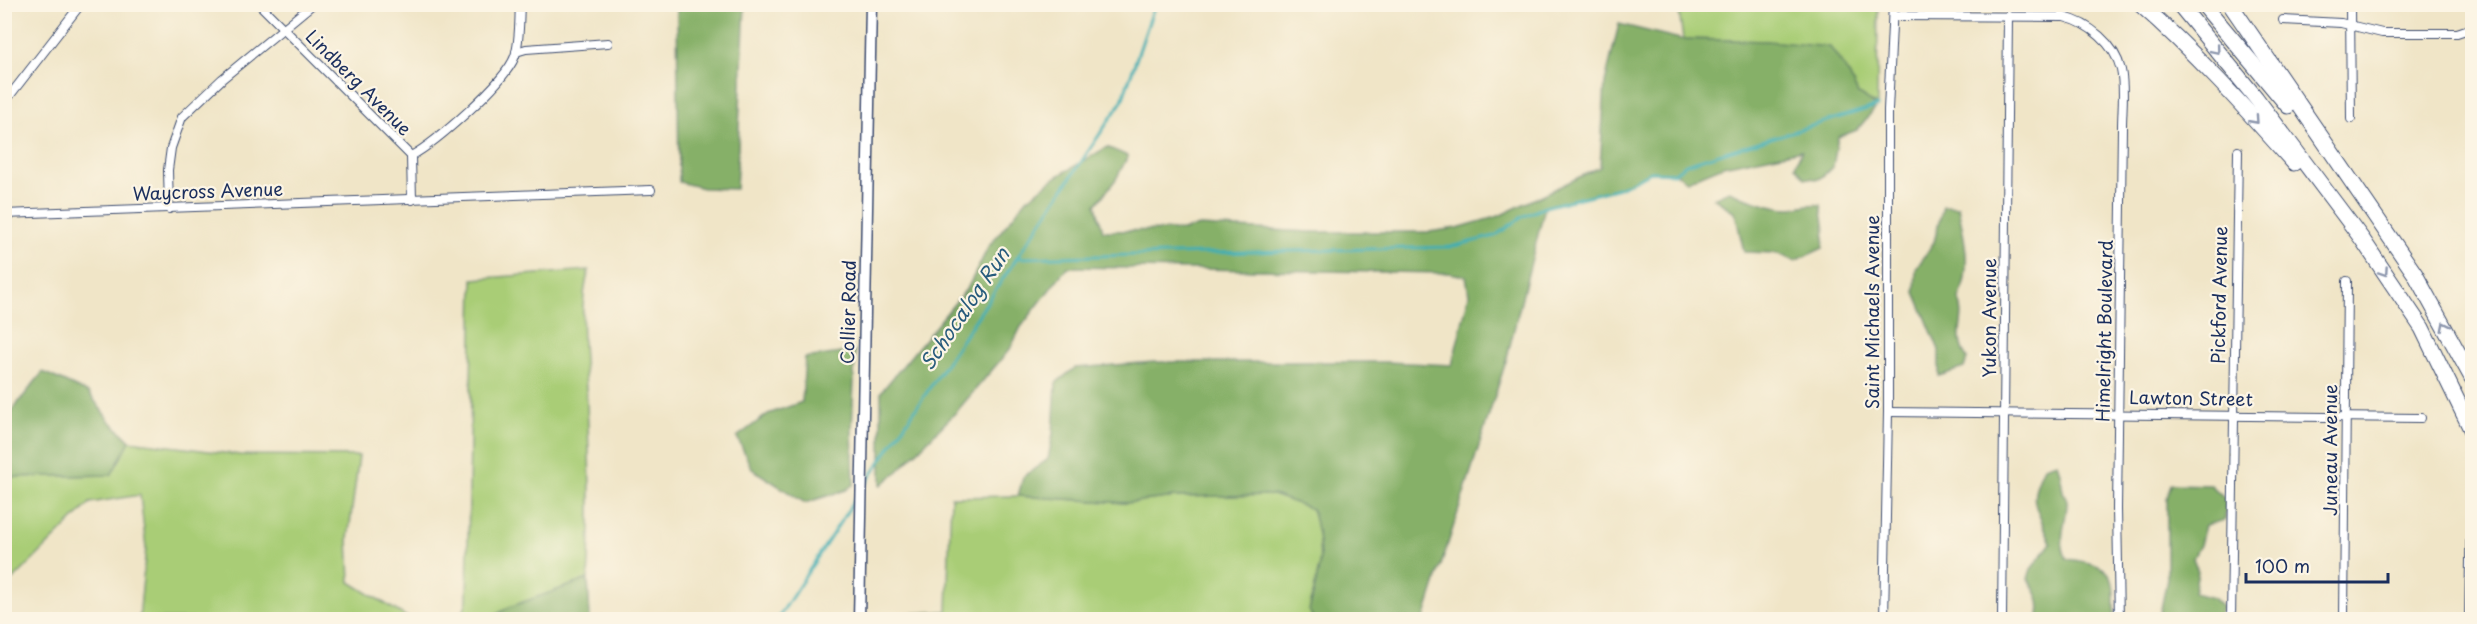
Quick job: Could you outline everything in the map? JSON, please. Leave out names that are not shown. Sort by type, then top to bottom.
[{"type":"highway","points":[[2140,4],[2171,30],[2227,87],[2362,239]]},
{"type":"highway","points":[[2179,4],[2256,98],[2362,239],[2422,328],[2472,431]]},
{"type":"highway","points":[[2203,4],[2345,172]]},
{"type":"highway","points":[[2230,4],[2415,274],[2472,378]]},
{"type":"street","points":[[4,103],[81,4]]},
{"type":"street","name":"Lindberg Avenue","points":[[259,4],[411,156]]},
{"type":"street","points":[[169,209],[171,148],[182,117],[222,79],[313,4]]},
{"type":"street","points":[[412,200],[411,156],[486,96],[508,70],[516,52],[520,4]]},
{"type":"street","name":"Collier Road","points":[[859,620],[871,4]]},
{"type":"street","name":"Saint Michaels Avenue","points":[[1884,620],[1888,412],[1888,110],[1893,4]]},
{"type":"street","points":[[2350,4],[2351,119]]},
{"type":"street","points":[[1893,16],[2008,16]]},
{"type":"street","name":"Himelright Boulevard","points":[[2008,16],[2072,19],[2086,26],[2108,45],[2121,71],[2120,413],[2117,510],[2119,620]]},
{"type":"street","name":"Yukon Avenue","points":[[2002,620],[2008,16]]},
{"type":"street","points":[[2283,20],[2316,20],[2382,33],[2457,33],[2472,28]]},
{"type":"street","points":[[516,52],[526,49],[608,43]]},
{"type":"street","name":"Pickford Avenue","points":[[2231,620],[2238,151]]},
{"type":"street","name":"Waycross Avenue","points":[[4,214],[651,190]]},
{"type":"street","name":"Juneau Avenue","points":[[2344,620],[2347,281]]},
{"type":"street","name":"Lawton Street","points":[[1888,412],[2421,418]]},
{"type":"street","points":[[2469,620],[2470,502]]},
{"type":"green space","points":[[677,5],[745,5],[736,189],[703,188],[679,182]]},
{"type":"green space","points":[[1678,5],[1878,5],[1877,106],[1858,94],[1849,74],[1767,41],[1683,39]]},
{"type":"green space","points":[[1619,24],[1680,39],[1767,41],[1830,47],[1849,74],[1858,94],[1877,106],[1857,130],[1838,137],[1833,167],[1819,179],[1805,178],[1795,166],[1802,150],[1723,166],[1687,181],[1675,173],[1651,172],[1619,188],[1545,207],[1506,361],[1424,619],[1314,619],[1309,611],[1318,572],[1320,549],[1312,509],[1273,495],[1175,497],[1126,503],[1018,496],[1023,477],[1048,459],[1053,434],[1056,383],[1075,368],[1155,362],[1386,362],[1452,365],[1469,295],[1466,276],[1448,273],[1067,267],[1021,327],[1010,349],[957,411],[897,472],[881,485],[881,392],[968,287],[989,246],[1027,199],[1056,177],[1107,147],[1128,156],[1116,179],[1096,205],[1103,231],[1183,230],[1200,226],[1310,232],[1429,232],[1457,228],[1499,216],[1600,167],[1605,82]]},
{"type":"green space","points":[[1729,191],[1778,207],[1821,205],[1825,230],[1823,248],[1795,261],[1776,253],[1744,252],[1735,212],[1713,198]]},
{"type":"green space","points":[[1943,206],[1958,207],[1965,242],[1965,275],[1959,299],[1962,315],[1960,342],[1967,359],[1964,368],[1939,376],[1939,350],[1915,292],[1916,269],[1934,242]]},
{"type":"green space","points":[[589,270],[583,301],[590,470],[588,579],[514,606],[501,619],[461,620],[467,600],[473,279]]},
{"type":"green space","points":[[855,351],[852,432],[854,484],[846,490],[805,503],[752,469],[737,437],[768,414],[802,402],[805,358]]},
{"type":"green space","points":[[43,372],[89,393],[108,419],[130,441],[111,475],[5,477],[5,419]]},
{"type":"green space","points":[[130,441],[240,455],[359,456],[348,539],[350,582],[410,619],[139,619],[146,548],[140,495],[90,503],[15,578],[5,584],[5,477],[111,475]]},
{"type":"green space","points":[[2057,463],[2067,502],[2062,539],[2064,552],[2067,559],[2096,565],[2110,575],[2114,592],[2114,619],[2038,619],[2040,608],[2038,598],[2028,579],[2031,569],[2051,543],[2035,506],[2034,498],[2038,479],[2044,467]]},
{"type":"green space","points":[[2171,484],[2211,485],[2227,500],[2225,520],[2205,525],[2200,545],[2193,558],[2198,571],[2194,593],[2213,598],[2222,607],[2219,619],[2159,619],[2167,579],[2167,498]]},
{"type":"green space","points":[[1273,495],[1312,508],[1320,549],[1320,560],[1309,611],[1314,619],[875,620],[875,616],[947,611],[951,497],[1018,496],[1126,503],[1175,497]]},
{"type":"green space","points":[[588,579],[590,619],[489,619],[509,607]]},
{"type":"waterway","name":"Schocalog Run","points":[[866,483],[1122,101],[1155,4]]},
{"type":"waterway","points":[[1017,258],[1450,247],[1495,236],[1522,217],[1545,207],[1619,188],[1651,172],[1675,173],[1686,164],[1877,106]]},
{"type":"waterway","name":"Schocalog Run","points":[[777,620],[857,496]]}]
